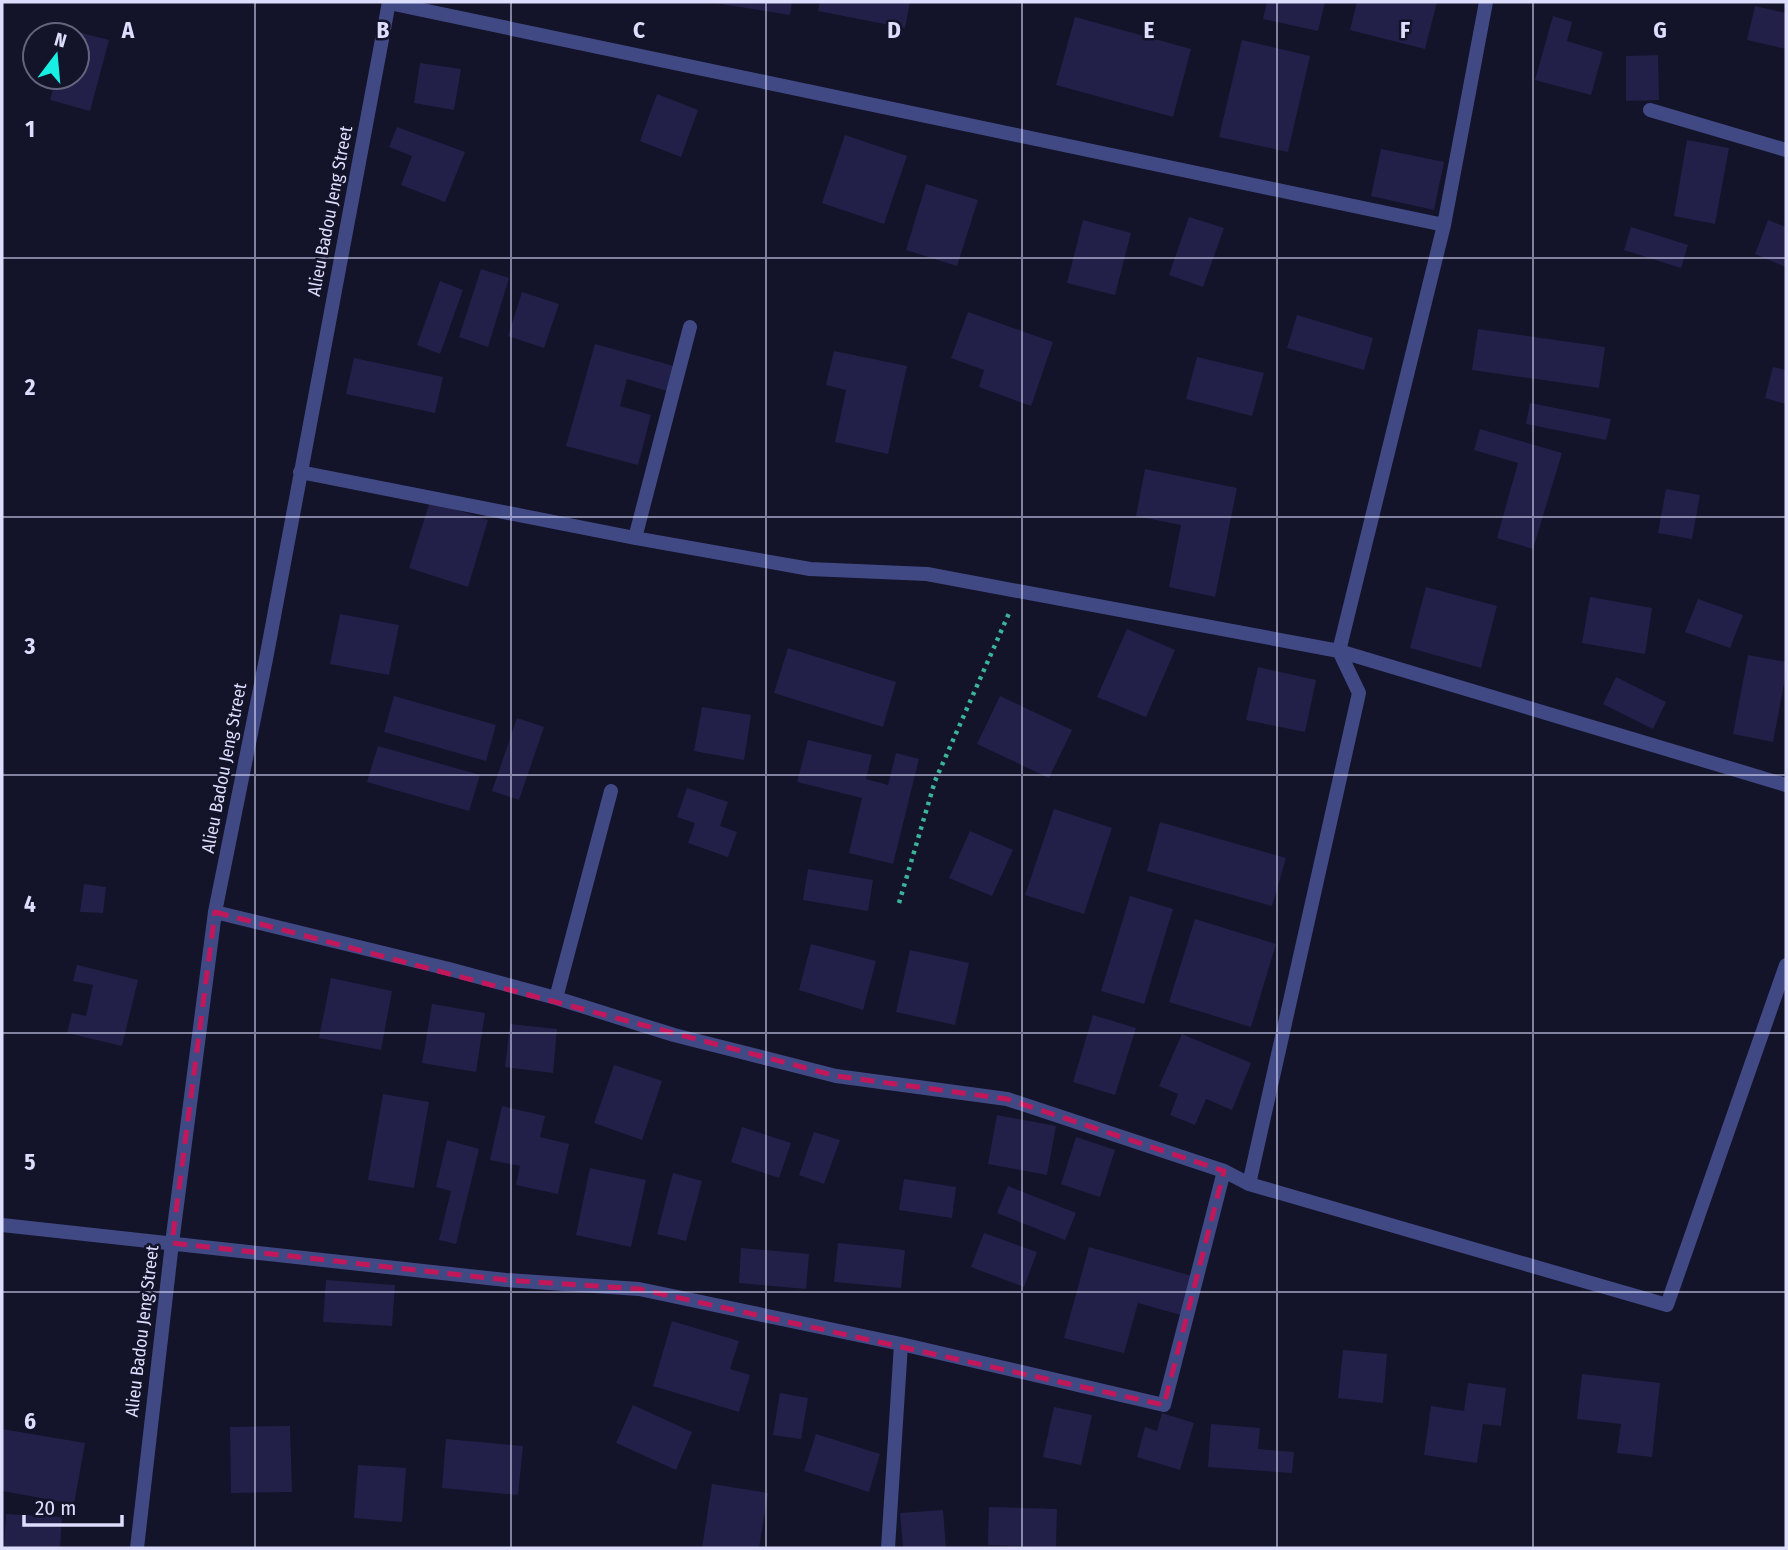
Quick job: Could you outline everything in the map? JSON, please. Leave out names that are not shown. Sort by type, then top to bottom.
[{"type":"street","points":[[389,2],[1444,225]]},
{"type":"street","name":"Alieu Badou Jeng Street","points":[[137,1548],[172,1243],[215,912],[266,659],[389,2]]},
{"type":"street","points":[[1248,1184],[1359,693],[1339,651],[1444,225],[1486,2]]},
{"type":"street","points":[[1650,110],[1786,150]]},
{"type":"street","points":[[635,538],[690,327]]},
{"type":"street","points":[[300,472],[635,538],[810,569],[927,574],[1339,651],[1786,785]]},
{"type":"street","points":[[556,998],[611,790]]},
{"type":"street","points":[[215,912],[436,966],[556,998],[674,1035],[836,1076],[1007,1099],[1224,1171],[1248,1184],[1667,1305],[1786,965]]},
{"type":"street","points":[[2,1225],[506,1280],[639,1289],[901,1344],[1164,1405],[1224,1171]]},
{"type":"street","points":[[888,1548],[901,1344]]},
{"type":"path","points":[[900,903],[935,781],[1018,591]]},
{"type":"highlighted area","points":[[215,912],[836,1076],[1007,1099],[1224,1171],[1164,1405],[639,1289],[506,1280],[172,1243]]},
{"type":"building","points":[[715,2],[792,2],[790,15]]},
{"type":"building","points":[[820,2],[910,2],[905,28],[818,11]]},
{"type":"building","points":[[1267,2],[1325,2],[1318,31],[1263,19]]},
{"type":"building","points":[[1357,2],[1437,2],[1425,49],[1350,30]]},
{"type":"building","points":[[1755,6],[1786,13],[1786,49],[1747,40]]},
{"type":"building","points":[[1553,16],[1572,22],[1567,41],[1603,52],[1591,95],[1535,80]]},
{"type":"building","points":[[1075,17],[1191,49],[1173,117],[1056,85]]},
{"type":"building","points":[[91,36],[109,40],[90,111],[50,100],[52,91],[91,91]]},
{"type":"building","points":[[1242,40],[1310,56],[1288,152],[1219,137]]},
{"type":"building","points":[[1658,55],[1659,100],[1626,101],[1626,56]]},
{"type":"building","points":[[420,63],[461,69],[454,110],[414,103]]},
{"type":"building","points":[[657,94],[698,110],[681,157],[640,141]]},
{"type":"building","points":[[397,127],[465,152],[445,202],[401,185],[412,156],[389,147]]},
{"type":"building","points":[[845,135],[907,156],[884,224],[822,203]]},
{"type":"building","points":[[1687,140],[1729,148],[1715,224],[1674,216]]},
{"type":"building","points":[[1381,149],[1444,162],[1434,210],[1371,196]]},
{"type":"building","points":[[926,184],[978,200],[957,266],[906,250]]},
{"type":"building","points":[[1189,217],[1224,228],[1203,287],[1169,275]]},
{"type":"building","points":[[1083,220],[1131,233],[1115,295],[1067,283]]},
{"type":"building","points":[[1768,220],[1786,227],[1786,267],[1755,254]]},
{"type":"building","points":[[1631,227],[1688,245],[1681,268],[1624,250]]},
{"type":"building","points":[[481,269],[509,278],[488,347],[459,337]]},
{"type":"building","points":[[440,281],[463,290],[440,354],[417,345]]},
{"type":"building","points":[[522,292],[559,304],[544,348],[508,336]]},
{"type":"building","points":[[968,312],[1053,342],[1031,406],[979,387],[984,370],[951,358]]},
{"type":"building","points":[[1297,315],[1373,338],[1364,370],[1287,348]]},
{"type":"building","points":[[1478,329],[1605,347],[1599,388],[1472,370]]},
{"type":"building","points":[[595,344],[674,366],[667,391],[627,379],[620,406],[651,415],[638,465],[566,446]]},
{"type":"building","points":[[834,351],[907,366],[888,454],[835,442],[846,390],[826,385]]},
{"type":"building","points":[[1197,357],[1264,373],[1252,416],[1186,399]]},
{"type":"building","points":[[354,358],[443,377],[435,413],[346,394]]},
{"type":"building","points":[[1773,367],[1786,370],[1786,404],[1765,398]]},
{"type":"building","points":[[1530,403],[1611,419],[1606,440],[1526,424]]},
{"type":"building","points":[[1480,429],[1562,453],[1533,549],[1497,538],[1518,463],[1474,450]]},
{"type":"building","points":[[1145,469],[1237,488],[1215,597],[1169,587],[1181,525],[1136,516]]},
{"type":"building","points":[[1666,489],[1700,495],[1692,539],[1658,533]]},
{"type":"building","points":[[430,501],[488,520],[468,587],[409,568]]},
{"type":"building","points":[[1426,587],[1497,606],[1481,668],[1410,648]]},
{"type":"building","points":[[1590,597],[1652,608],[1645,654],[1582,643]]},
{"type":"building","points":[[1698,599],[1743,615],[1730,648],[1685,632]]},
{"type":"building","points":[[340,614],[399,625],[389,675],[330,664]]},
{"type":"building","points":[[1127,629],[1175,650],[1146,717],[1097,697]]},
{"type":"building","points":[[788,648],[896,682],[883,727],[774,693]]},
{"type":"building","points":[[1748,655],[1786,662],[1773,742],[1733,734]]},
{"type":"building","points":[[1258,667],[1316,680],[1305,732],[1246,720]]},
{"type":"building","points":[[1616,677],[1666,702],[1653,729],[1603,704]]},
{"type":"building","points":[[394,696],[496,725],[486,761],[384,732]]},
{"type":"building","points":[[1000,696],[1072,730],[1049,778],[977,744]]},
{"type":"building","points":[[702,707],[751,715],[744,760],[694,751]]},
{"type":"building","points":[[517,718],[544,727],[519,800],[492,791]]},
{"type":"building","points":[[808,740],[872,755],[866,779],[888,785],[896,753],[919,759],[893,864],[849,853],[862,798],[797,782]]},
{"type":"building","points":[[378,746],[480,775],[469,811],[367,782]]},
{"type":"building","points":[[687,788],[728,802],[720,826],[737,832],[728,857],[688,843],[695,823],[677,817]]},
{"type":"building","points":[[1054,809],[1112,828],[1084,914],[1025,895]]},
{"type":"building","points":[[1160,822],[1286,858],[1272,906],[1147,871]]},
{"type":"building","points":[[970,831],[1013,850],[992,896],[949,878]]},
{"type":"building","points":[[808,869],[873,880],[868,911],[803,900]]},
{"type":"building","points":[[84,884],[106,887],[103,913],[80,912]]},
{"type":"building","points":[[1130,896],[1173,909],[1144,1004],[1101,991]]},
{"type":"building","points":[[1195,919],[1276,944],[1251,1027],[1169,1002]]},
{"type":"building","points":[[811,944],[876,961],[863,1010],[799,990]]},
{"type":"building","points":[[910,950],[969,963],[955,1025],[896,1012]]},
{"type":"building","points":[[77,965],[138,980],[122,1046],[67,1033],[72,1013],[86,1016],[93,985],[73,981]]},
{"type":"building","points":[[331,978],[392,991],[381,1050],[319,1038]]},
{"type":"building","points":[[432,1004],[485,1013],[476,1072],[422,1063]]},
{"type":"building","points":[[1093,1015],[1136,1028],[1115,1095],[1073,1082]]},
{"type":"building","points":[[510,1024],[557,1029],[553,1073],[505,1067]]},
{"type":"building","points":[[1182,1034],[1251,1063],[1232,1110],[1206,1099],[1195,1125],[1170,1115],[1178,1094],[1159,1086]]},
{"type":"building","points":[[614,1065],[662,1081],[642,1140],[594,1123]]},
{"type":"building","points":[[383,1094],[429,1102],[414,1188],[368,1180]]},
{"type":"building","points":[[502,1106],[545,1116],[540,1137],[569,1144],[558,1194],[516,1185],[520,1166],[490,1160]]},
{"type":"building","points":[[997,1115],[1056,1126],[1047,1175],[988,1164]]},
{"type":"building","points":[[742,1127],[791,1143],[779,1178],[731,1162]]},
{"type":"building","points":[[814,1132],[840,1140],[824,1184],[799,1175]]},
{"type":"building","points":[[1076,1137],[1115,1150],[1100,1197],[1061,1184]]},
{"type":"building","points":[[447,1140],[479,1149],[456,1244],[439,1240],[451,1191],[436,1187]]},
{"type":"building","points":[[590,1168],[646,1180],[631,1247],[576,1235]]},
{"type":"building","points":[[673,1173],[702,1181],[686,1241],[657,1234]]},
{"type":"building","points":[[904,1179],[956,1187],[952,1218],[899,1210]]},
{"type":"building","points":[[1008,1186],[1076,1213],[1065,1240],[997,1213]]},
{"type":"building","points":[[984,1233],[1037,1252],[1024,1287],[971,1267]]},
{"type":"building","points":[[838,1243],[905,1250],[901,1288],[834,1282]]},
{"type":"building","points":[[1089,1247],[1192,1276],[1181,1315],[1138,1303],[1124,1353],[1064,1338]]},
{"type":"building","points":[[741,1248],[809,1254],[806,1289],[739,1283]]},
{"type":"building","points":[[326,1280],[395,1285],[392,1326],[323,1322]]},
{"type":"building","points":[[672,1321],[739,1341],[730,1369],[750,1375],[739,1412],[653,1386]]},
{"type":"building","points":[[1343,1350],[1387,1354],[1383,1403],[1338,1398]]},
{"type":"building","points":[[1582,1374],[1660,1383],[1652,1457],[1617,1453],[1621,1424],[1577,1419]]},
{"type":"building","points":[[1468,1383],[1506,1388],[1501,1426],[1483,1424],[1477,1463],[1424,1455],[1431,1406],[1464,1411]]},
{"type":"building","points":[[780,1393],[808,1398],[801,1439],[773,1435]]},
{"type":"building","points":[[633,1405],[692,1432],[676,1470],[616,1443]]},
{"type":"building","points":[[1054,1407],[1092,1415],[1081,1465],[1043,1457]]},
{"type":"building","points":[[1162,1413],[1194,1423],[1180,1470],[1137,1457],[1145,1427],[1157,1431]]},
{"type":"building","points":[[1211,1424],[1260,1428],[1258,1449],[1294,1452],[1292,1473],[1208,1467]]},
{"type":"building","points":[[290,1426],[292,1492],[231,1493],[230,1427]]},
{"type":"building","points":[[2,1429],[85,1443],[74,1504],[2,1491]]},
{"type":"building","points":[[816,1434],[880,1454],[869,1492],[804,1471]]},
{"type":"building","points":[[446,1439],[523,1446],[518,1495],[442,1488]]},
{"type":"building","points":[[358,1465],[406,1468],[402,1522],[354,1518]]},
{"type":"building","points":[[712,1484],[768,1493],[759,1548],[702,1548]]},
{"type":"building","points":[[989,1507],[1057,1509],[1056,1547],[988,1545]]},
{"type":"building","points":[[943,1510],[946,1548],[903,1548],[900,1513]]},
{"type":"building","points":[[6,1514],[62,1517],[60,1548],[4,1548]]}]
